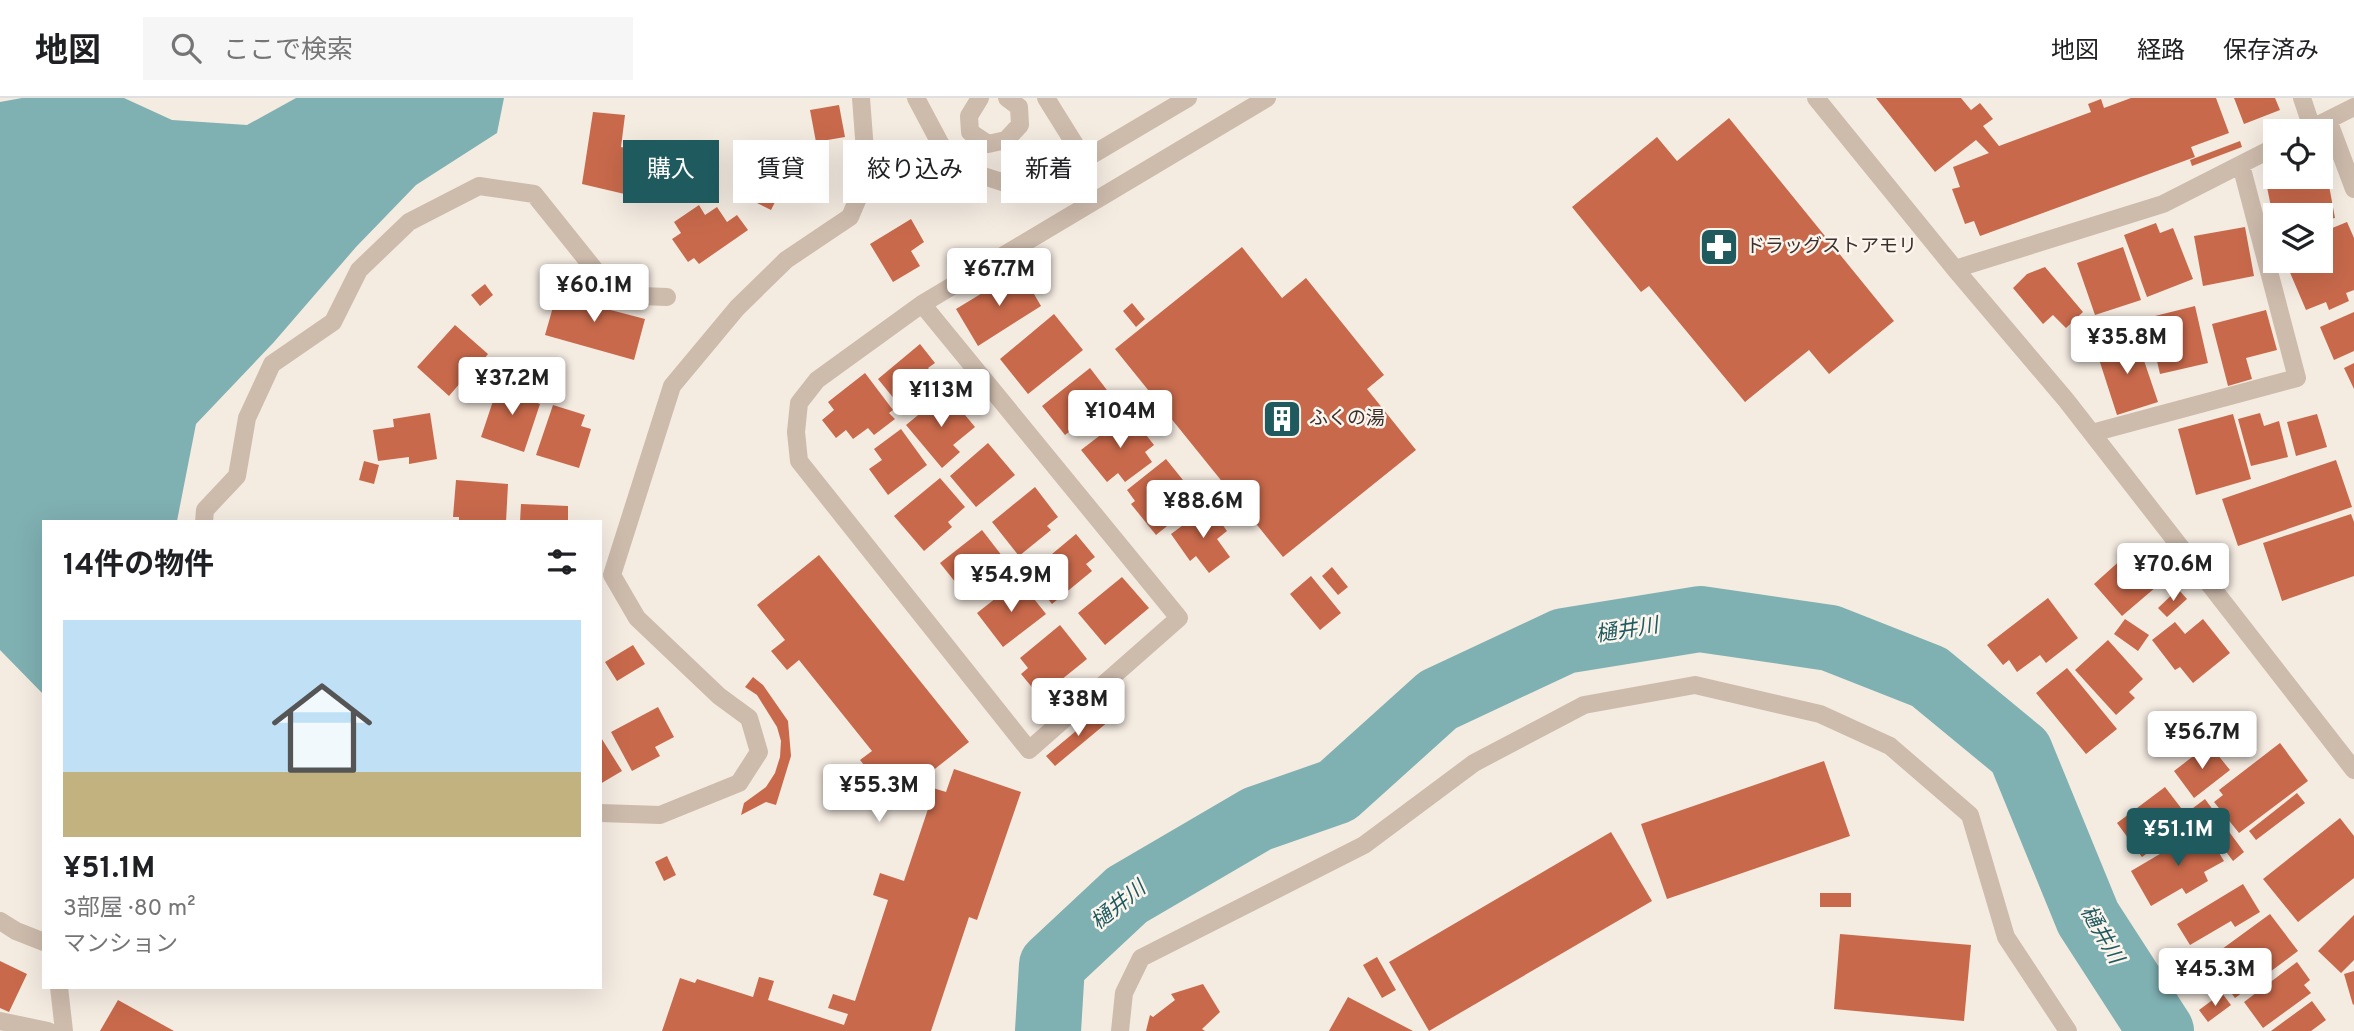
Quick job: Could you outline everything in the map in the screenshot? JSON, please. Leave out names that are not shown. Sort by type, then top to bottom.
[{"type":"street","points":[[602,813],[660,815],[739,783],[759,752],[749,718],[719,695],[637,618],[612,575],[672,386],[737,308],[786,260],[850,217],[867,177],[861,98]]},
{"type":"street","points":[[916,98],[941,145],[971,172],[1001,182]]},
{"type":"street","points":[[959,98],[972,98]]},
{"type":"street","points":[[980,98],[969,116],[970,132],[988,144],[1001,142]]},
{"type":"street","points":[[1007,98],[1019,107],[1020,125],[1007,140]]},
{"type":"street","points":[[922,304],[1179,618],[1029,750],[799,461],[796,432],[799,402],[817,380],[922,304],[1267,98]]},
{"type":"street","points":[[1816,98],[2092,433],[2354,769]]},
{"type":"street","points":[[2302,98],[2312,119]]},
{"type":"street","points":[[1052,100],[1074,140]]},
{"type":"street","points":[[1097,151],[1180,100]]},
{"type":"street","points":[[2329,119],[2354,107]]},
{"type":"street","points":[[1955,269],[2163,204],[2263,153]]},
{"type":"street","points":[[2333,155],[2354,189]]},
{"type":"street","points":[[2092,433],[2297,378],[2241,165]]},
{"type":"street","points":[[204,520],[205,510],[237,476],[247,418],[272,364],[333,322],[359,270],[409,222],[479,186],[534,194],[615,295],[667,297]]},
{"type":"street","points":[[1120,1031],[1124,993],[1141,958],[1364,845],[1474,763],[1584,705],[1695,685],[1820,714],[1890,746],[1970,815],[2006,937],[2068,1031]]},
{"type":"street","points":[[0,921],[42,941]]},
{"type":"street","points":[[58,989],[64,1031]]},
{"type":"street","points":[[0,1021],[48,1031]]},
{"type":"water","points":[[22,98],[124,98],[172,120],[247,125],[296,98],[504,98],[497,133],[416,185],[356,247],[274,342],[196,424],[177,520],[42,520],[42,693],[0,650],[0,102]]},
{"type":"building","points":[[1876,98],[1961,98],[1971,110],[1980,103],[1993,119],[1983,126],[1999,146],[2091,112],[2088,104],[2101,99],[2104,108],[2131,98],[2216,98],[2229,133],[2191,147],[2195,157],[1980,236],[1974,221],[1965,224],[1952,189],[1960,187],[1953,167],[1989,153],[1976,140],[1935,172]]},
{"type":"building","points":[[2234,98],[2275,98],[2280,110],[2244,124]]},
{"type":"building","points":[[839,105],[845,137],[816,140],[810,110]]},
{"type":"building","points":[[593,112],[625,115],[621,147],[623,194],[582,184]]},
{"type":"building","name":"ドラッグストアモリ","points":[[1729,118],[1894,321],[1829,374],[1809,350],[1745,402],[1649,286],[1641,292],[1572,207],[1657,137],[1677,161]]},
{"type":"building","points":[[2240,141],[2242,147],[2192,166],[2190,160]]},
{"type":"building","points":[[2267,189],[2330,189],[2332,203],[2270,203]]},
{"type":"building","points":[[757,203],[774,203],[771,210]]},
{"type":"building","points":[[699,205],[705,215],[717,207],[727,222],[737,215],[748,230],[699,264],[694,258],[688,262],[672,239],[681,233],[674,222]]},
{"type":"building","points":[[911,219],[924,242],[911,251],[920,266],[893,282],[870,244]]},
{"type":"building","points":[[2347,222],[2354,238],[2354,290],[2346,293],[2349,301],[2329,310],[2326,302],[2306,310],[2290,273],[2333,273],[2333,228]]},
{"type":"building","points":[[2156,223],[2160,233],[2173,228],[2193,279],[2147,297],[2124,235]]},
{"type":"building","points":[[2245,227],[2254,276],[2203,286],[2194,236]]},
{"type":"building","name":"ふくの湯","points":[[1242,247],[1282,298],[1306,278],[1384,375],[1367,389],[1416,450],[1283,557],[1115,349]]},
{"type":"building","points":[[2123,247],[2141,300],[2095,315],[2077,263]]},
{"type":"building","points":[[2045,267],[2083,312],[2066,328],[2053,315],[2043,324],[2013,288],[2027,274]]},
{"type":"building","points":[[1020,270],[1041,306],[978,346],[956,309]]},
{"type":"building","points":[[485,284],[493,295],[480,306],[471,295]]},
{"type":"building","points":[[559,286],[605,300],[603,308],[645,319],[634,360],[545,335]]},
{"type":"building","points":[[1132,303],[1145,319],[1136,327],[1123,311]]},
{"type":"building","points":[[2195,306],[2208,363],[2160,374],[2147,318]]},
{"type":"building","points":[[2266,310],[2277,350],[2246,358],[2252,379],[2228,386],[2212,324]]},
{"type":"building","points":[[2354,312],[2354,351],[2334,360],[2320,327]]},
{"type":"building","points":[[1054,314],[1083,350],[1028,394],[1000,359]]},
{"type":"building","points":[[455,325],[488,354],[481,363],[485,367],[467,387],[461,382],[449,396],[417,367]]},
{"type":"building","points":[[2136,337],[2158,402],[2117,415],[2096,350]]},
{"type":"building","points":[[920,344],[935,363],[928,368],[942,385],[922,402],[919,399],[904,411],[878,379]]},
{"type":"building","points":[[2354,363],[2354,389],[2344,368]]},
{"type":"building","points":[[1090,368],[1110,394],[1102,400],[1112,413],[1085,434],[1078,425],[1065,435],[1042,406]]},
{"type":"building","points":[[865,373],[893,410],[889,413],[895,419],[874,435],[868,428],[853,439],[846,430],[836,438],[822,420],[834,410],[828,402]]},
{"type":"building","points":[[509,380],[534,389],[530,400],[540,404],[524,452],[481,437],[494,398],[502,401]]},
{"type":"building","points":[[946,392],[975,427],[953,445],[960,452],[942,468],[906,425]]},
{"type":"building","points":[[553,405],[585,415],[581,426],[591,429],[579,468],[536,455]]},
{"type":"building","points":[[430,413],[437,459],[409,464],[409,457],[378,461],[373,430],[394,427],[393,419]]},
{"type":"building","points":[[1129,413],[1154,445],[1145,452],[1152,462],[1125,482],[1118,473],[1107,482],[1081,450]]},
{"type":"building","points":[[2260,413],[2264,426],[2279,421],[2288,457],[2251,466],[2238,419]]},
{"type":"building","points":[[2233,414],[2251,479],[2196,495],[2178,429]]},
{"type":"building","points":[[2317,414],[2327,447],[2296,456],[2287,422]]},
{"type":"building","points":[[901,429],[927,465],[888,495],[869,469],[882,460],[874,449]]},
{"type":"building","points":[[988,443],[1015,475],[976,507],[950,476]]},
{"type":"building","points":[[1166,459],[1187,485],[1180,491],[1193,505],[1156,535],[1131,504],[1135,501],[1127,490]]},
{"type":"building","points":[[2336,460],[2352,507],[2238,546],[2222,499]]},
{"type":"building","points":[[364,461],[379,465],[374,484],[359,480]]},
{"type":"building","points":[[940,478],[965,507],[948,522],[952,527],[924,551],[894,516]]},
{"type":"building","points":[[456,480],[508,484],[506,520],[459,520],[459,517],[453,517]]},
{"type":"building","points":[[1035,487],[1058,517],[1047,526],[1051,530],[1019,556],[992,522]]},
{"type":"building","points":[[521,504],[568,506],[568,520],[520,520]]},
{"type":"building","points":[[1209,506],[1227,531],[1217,539],[1230,557],[1209,573],[1196,556],[1190,561],[1171,534]]},
{"type":"building","points":[[2351,514],[2354,522],[2354,576],[2282,601],[2263,543]]},
{"type":"building","points":[[982,530],[1006,561],[964,593],[940,563]]},
{"type":"building","points":[[1076,534],[1095,557],[1086,564],[1092,571],[1052,604],[1028,574]]},
{"type":"building","points":[[2134,548],[2141,556],[2147,551],[2161,567],[2155,572],[2163,581],[2122,616],[2094,584]]},
{"type":"building","points":[[819,555],[969,742],[917,783],[946,792],[954,769],[1021,792],[977,920],[969,917],[931,1031],[662,1031],[680,978],[695,983],[697,979],[753,997],[759,977],[774,981],[768,1000],[844,1025],[848,1014],[828,1008],[833,994],[855,1001],[888,900],[873,895],[880,873],[904,881],[930,803],[907,796],[889,773],[878,782],[860,760],[872,751],[799,660],[787,670],[771,651],[785,640],[757,605]]},
{"type":"building","points":[[1332,567],[1348,587],[1338,595],[1322,576]]},
{"type":"building","points":[[1311,576],[1341,613],[1320,630],[1290,594]]},
{"type":"building","points":[[1122,577],[1149,608],[1105,645],[1078,613]]},
{"type":"building","points":[[1019,580],[1046,614],[1003,647],[977,613]]},
{"type":"building","points":[[2178,589],[2187,599],[2167,617],[2158,608]]},
{"type":"building","points":[[2048,598],[2078,638],[2046,663],[2040,655],[2017,672],[2009,660],[2003,665],[1987,645]]},
{"type":"building","points":[[2125,619],[2149,635],[2138,651],[2114,634]]},
{"type":"building","points":[[2203,619],[2230,653],[2193,683],[2180,667],[2175,670],[2152,640],[2175,622],[2185,634]]},
{"type":"building","points":[[1060,625],[1087,659],[1040,697],[1021,674],[1028,668],[1020,658]]},
{"type":"building","points":[[2108,640],[2143,679],[2129,692],[2135,698],[2116,715],[2075,670]]},
{"type":"building","points":[[633,645],[645,664],[617,681],[605,662]]},
{"type":"building","points":[[2067,668],[2117,729],[2086,754],[2036,693]]},
{"type":"building","points":[[753,677],[763,685],[788,721],[791,756],[776,805],[766,802],[741,815],[744,803],[766,787],[775,773],[780,757],[781,741],[777,727],[757,695],[745,687]]},
{"type":"building","points":[[658,707],[674,737],[655,747],[660,756],[632,771],[611,732]]},
{"type":"building","points":[[1100,711],[1109,721],[1055,766],[1046,756]]},
{"type":"building","points":[[602,739],[622,771],[602,783]]},
{"type":"building","points":[[2280,743],[2308,781],[2239,833],[2214,802],[2223,795],[2219,790]]},
{"type":"building","points":[[2209,744],[2230,770],[2194,798],[2174,771]]},
{"type":"building","points":[[1824,761],[1850,836],[1667,899],[1641,824]]},
{"type":"building","points":[[2165,787],[2191,821],[2142,857],[2117,823]]},
{"type":"building","points":[[2297,793],[2305,803],[2256,840],[2249,831]]},
{"type":"building","points":[[2205,799],[2244,852],[2233,861],[2193,808]]},
{"type":"building","points":[[2340,818],[2354,836],[2354,878],[2298,922],[2263,879]]},
{"type":"building","points":[[2204,828],[2224,861],[2204,872],[2208,881],[2186,894],[2182,888],[2151,906],[2131,871]]},
{"type":"building","points":[[1611,832],[1652,901],[1429,1031],[1389,962]]},
{"type":"building","points":[[667,856],[676,875],[664,881],[655,862]]},
{"type":"building","points":[[2243,884],[2260,912],[2235,927],[2231,921],[2190,945],[2177,924]]},
{"type":"building","points":[[1820,893],[1851,893],[1851,907],[1820,907]]},
{"type":"building","points":[[2270,914],[2298,951],[2235,998],[2207,960]]},
{"type":"building","points":[[2354,915],[2354,960],[2341,973],[2318,951]]},
{"type":"building","points":[[1840,934],[1971,945],[1964,1021],[1834,1009]]},
{"type":"building","points":[[1377,957],[1396,990],[1382,998],[1363,965]]},
{"type":"building","points":[[0,961],[27,974],[9,1012],[0,1008]]},
{"type":"building","points":[[2297,962],[2310,980],[2304,985],[2311,993],[2263,1028],[2244,1002]]},
{"type":"building","points":[[2354,971],[2354,1004],[2353,1005],[2344,974]]},
{"type":"building","points":[[1203,984],[1220,1012],[1202,1029],[1205,1031],[1146,1031],[1150,1015],[1153,1017],[1175,1000],[1171,994]]},
{"type":"building","points":[[2222,993],[2231,1005],[2208,1022],[2199,1010]]},
{"type":"building","points":[[1348,997],[1413,1031],[1329,1031]]},
{"type":"building","points":[[118,1000],[174,1031],[100,1031]]},
{"type":"building","points":[[2312,1001],[2326,1020],[2311,1031],[2271,1031]]},
{"type":"waterway","name":"樋井川","points":[[1048,1031],[1052,965],[1127,895],[1257,819],[1337,791],[1438,700],[1564,641],[1700,619],[1830,638],[1929,677],[2020,752],[2088,918],[2161,1031]]},
{"type":"place","name":"ドラッグストアモリ","points":[[1719,247]]},
{"type":"place","name":"ふくの湯","points":[[1282,419]]}]
